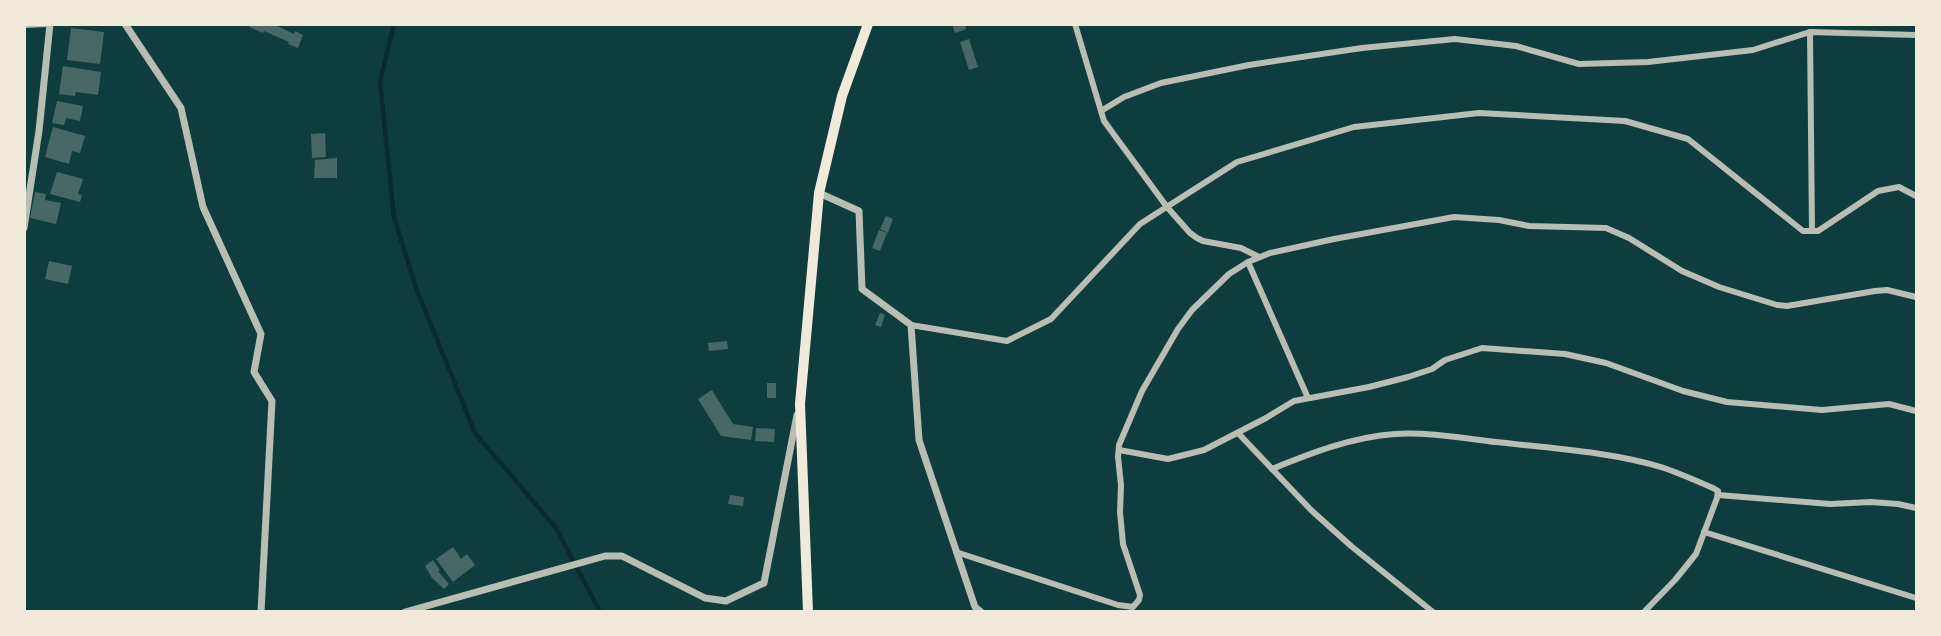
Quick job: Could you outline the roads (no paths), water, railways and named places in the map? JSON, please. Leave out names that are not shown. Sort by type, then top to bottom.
[{"type":"highway","points":[[808,611],[800,404],[818,193],[842,96],[867,24]]},
{"type":"street","points":[[24,25],[48,24],[39,131],[24,228]]},
{"type":"street","points":[[125,24],[181,108],[203,206],[261,334],[254,372],[272,401],[261,611]]},
{"type":"street","points":[[1075,24],[1108,128],[1167,207],[1197,238],[1241,248],[1259,257]]},
{"type":"street","points":[[1101,111],[1124,97],[1161,83],[1249,65],[1362,48],[1455,39],[1516,46],[1579,64],[1648,62],[1753,50],[1810,32],[1916,35]]},
{"type":"street","points":[[1810,32],[1812,231]]},
{"type":"street","points":[[818,193],[859,211],[862,289],[911,326],[1007,341],[1051,319],[1140,224],[1237,162],[1354,127],[1479,113],[1625,121],[1688,139],[1803,231],[1818,231],[1878,191],[1899,187],[1916,195]]},
{"type":"street","points":[[957,552],[1118,605],[1133,607],[1140,595],[1123,544],[1119,450],[1126,427],[1142,391],[1192,310],[1229,274],[1259,257],[1334,239],[1454,217],[1499,220],[1529,226],[1606,228],[1719,287],[1777,305],[1787,306],[1875,290],[1916,297]]},
{"type":"street","points":[[1248,262],[1308,398]]},
{"type":"street","points":[[911,326],[919,440],[975,607],[981,611]]},
{"type":"street","points":[[1119,450],[1168,459],[1204,450],[1294,401],[1408,377],[1432,369],[1445,360],[1482,348],[1565,354],[1605,363],[1683,391],[1727,402],[1822,410],[1889,404],[1916,411]]},
{"type":"street","points":[[405,611],[605,556],[622,556],[705,598],[726,601],[764,583],[800,404]]},
{"type":"street","points":[[1238,433],[1311,510],[1351,546],[1433,611]]},
{"type":"street","points":[[1272,469],[1315,452],[1357,440],[1394,434],[1428,435],[1612,457],[1663,468],[1713,488],[1718,491],[1718,495],[1696,554],[1644,611]]},
{"type":"street","points":[[1718,495],[1830,504],[1871,502],[1916,508]]},
{"type":"street","points":[[1704,532],[1916,598]]},
{"type":"waterway","points":[[394,24],[380,82],[394,217],[416,288],[475,433],[556,528],[600,612]]}]
